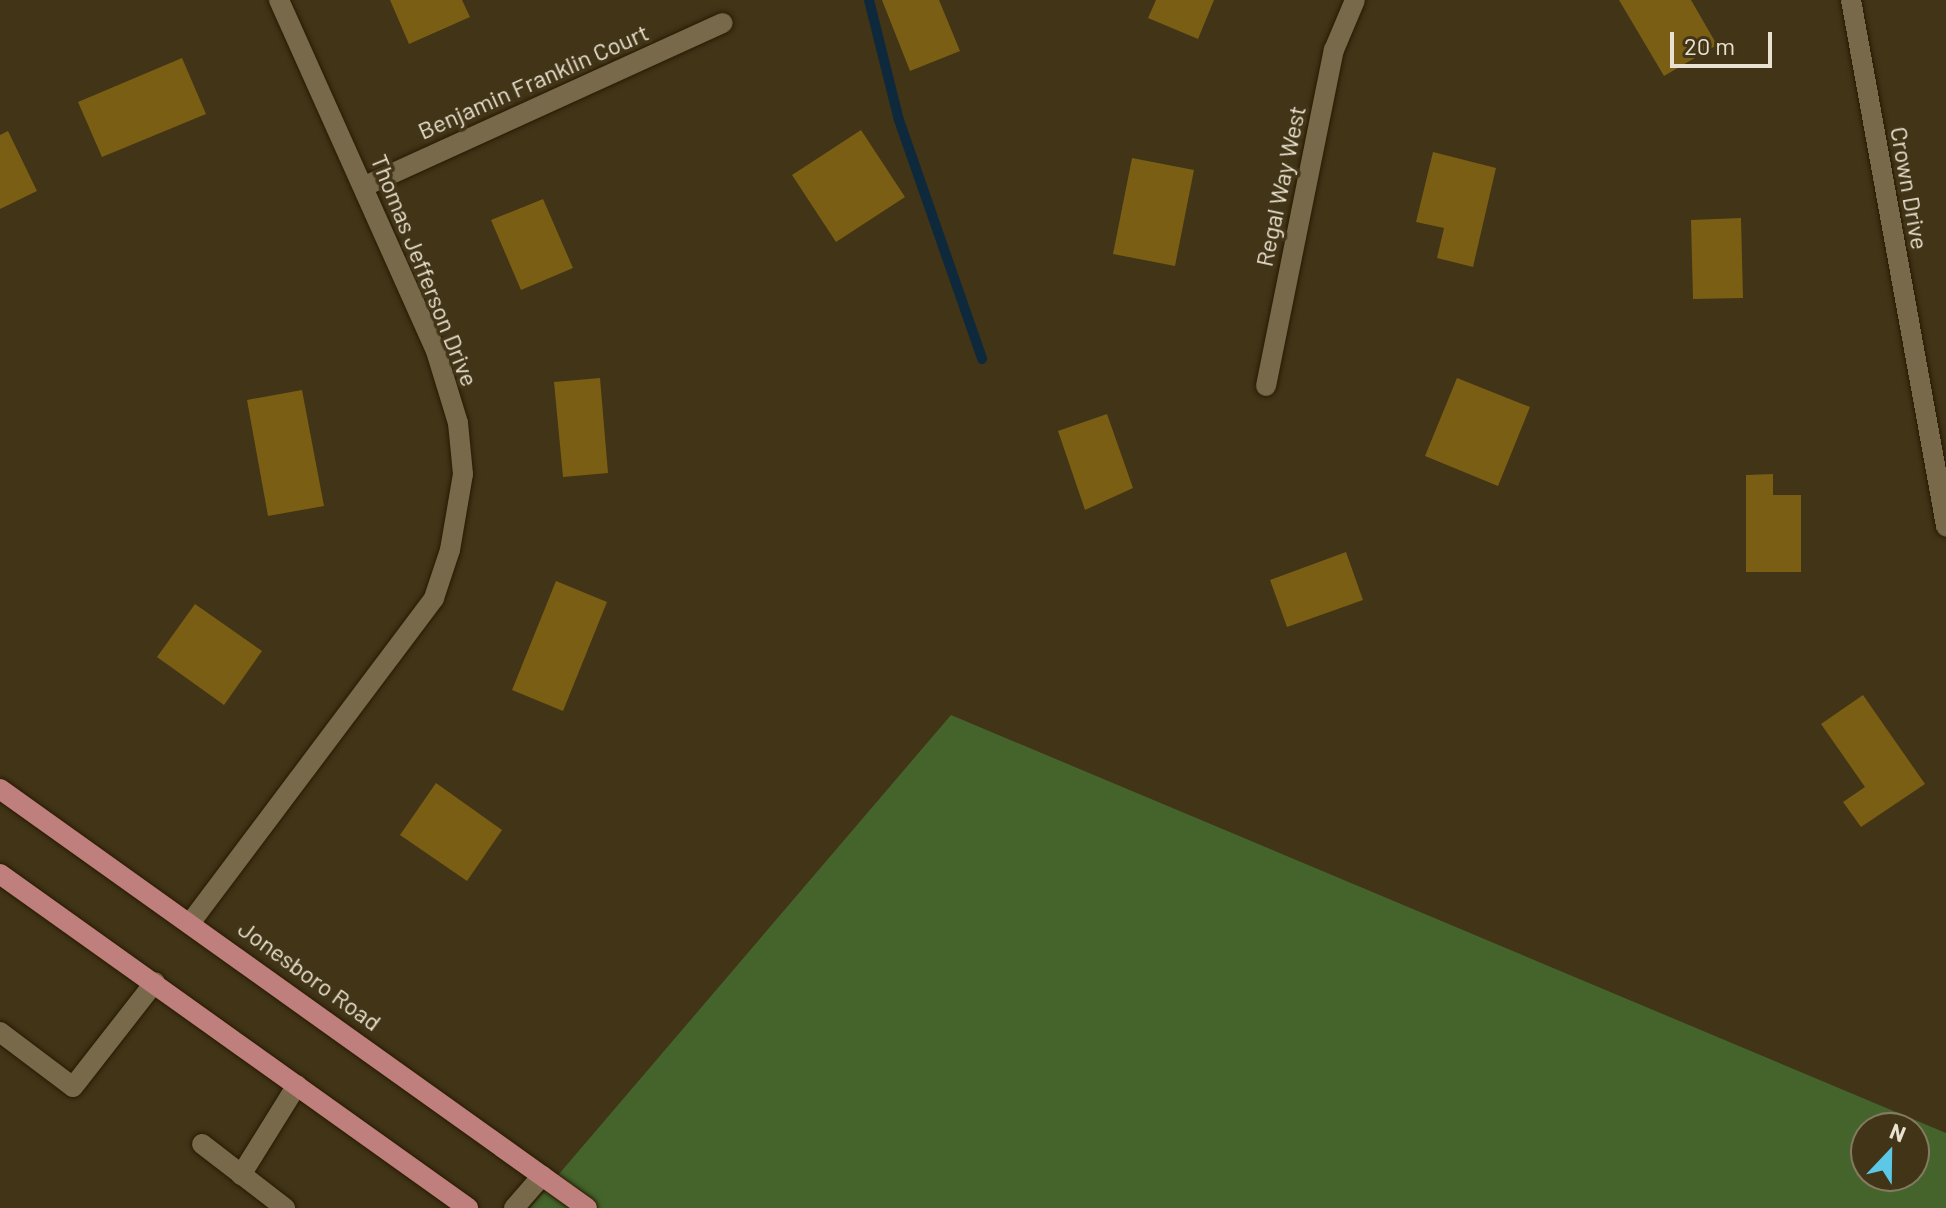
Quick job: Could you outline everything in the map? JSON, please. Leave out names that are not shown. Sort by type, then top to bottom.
[{"type":"main road","name":"Jonesboro Road","points":[[0,789],[191,922],[587,1208]]},
{"type":"main road","points":[[0,874],[468,1208]]},
{"type":"street","name":"Thomas Jefferson Drive","points":[[191,922],[434,598],[450,550],[463,474],[458,423],[436,351],[365,186],[279,0]]},
{"type":"street","name":"Regal Way West","points":[[1266,386],[1334,50],[1355,0]]},
{"type":"street","name":"Crown Drive","points":[[1851,0],[1946,526]]},
{"type":"street","name":"Benjamin Franklin Court","points":[[365,186],[723,23]]},
{"type":"street","points":[[0,1032],[73,1087],[155,982]]},
{"type":"street","points":[[241,1175],[297,1085]]},
{"type":"street","points":[[202,1144],[285,1208]]},
{"type":"street","points":[[514,1208],[542,1176]]},
{"type":"green space","points":[[951,715],[1896,1112],[1850,1112],[1850,1192],[1930,1192],[1930,1126],[1946,1133],[1946,1208],[530,1208]]},
{"type":"building","points":[[390,0],[462,0],[470,17],[409,44]]},
{"type":"building","points":[[882,0],[939,0],[960,51],[910,71]]},
{"type":"building","points":[[1156,0],[1214,0],[1198,39],[1148,18]]},
{"type":"building","points":[[1619,0],[1691,0],[1717,45],[1664,76]]},
{"type":"building","points":[[182,58],[206,114],[102,157],[78,102]]},
{"type":"building","points":[[861,130],[905,197],[836,242],[792,175]]},
{"type":"building","points":[[8,131],[37,191],[0,209],[0,135]]},
{"type":"building","points":[[1433,152],[1496,168],[1473,267],[1437,258],[1444,228],[1416,222]]},
{"type":"building","points":[[1132,158],[1194,170],[1175,266],[1113,254]]},
{"type":"building","points":[[543,199],[573,268],[521,290],[491,220]]},
{"type":"building","points":[[1741,218],[1743,298],[1693,299],[1691,220]]},
{"type":"building","points":[[600,378],[608,473],[563,477],[554,382]]},
{"type":"building","points":[[1457,378],[1530,407],[1498,486],[1425,456]]},
{"type":"building","points":[[302,390],[324,506],[268,516],[247,400]]},
{"type":"building","points":[[1107,414],[1133,488],[1085,510],[1058,431]]},
{"type":"building","points":[[1773,474],[1773,495],[1801,495],[1801,572],[1746,572],[1746,475]]},
{"type":"building","points":[[1346,552],[1363,600],[1287,627],[1270,580]]},
{"type":"building","points":[[556,581],[607,602],[563,711],[512,690]]},
{"type":"building","points":[[195,604],[262,651],[224,705],[157,657]]},
{"type":"building","points":[[1863,695],[1925,784],[1861,827],[1843,802],[1865,787],[1821,724]]},
{"type":"building","points":[[436,783],[502,830],[467,881],[400,835]]},
{"type":"waterway","points":[[869,0],[899,120],[982,359]]}]
